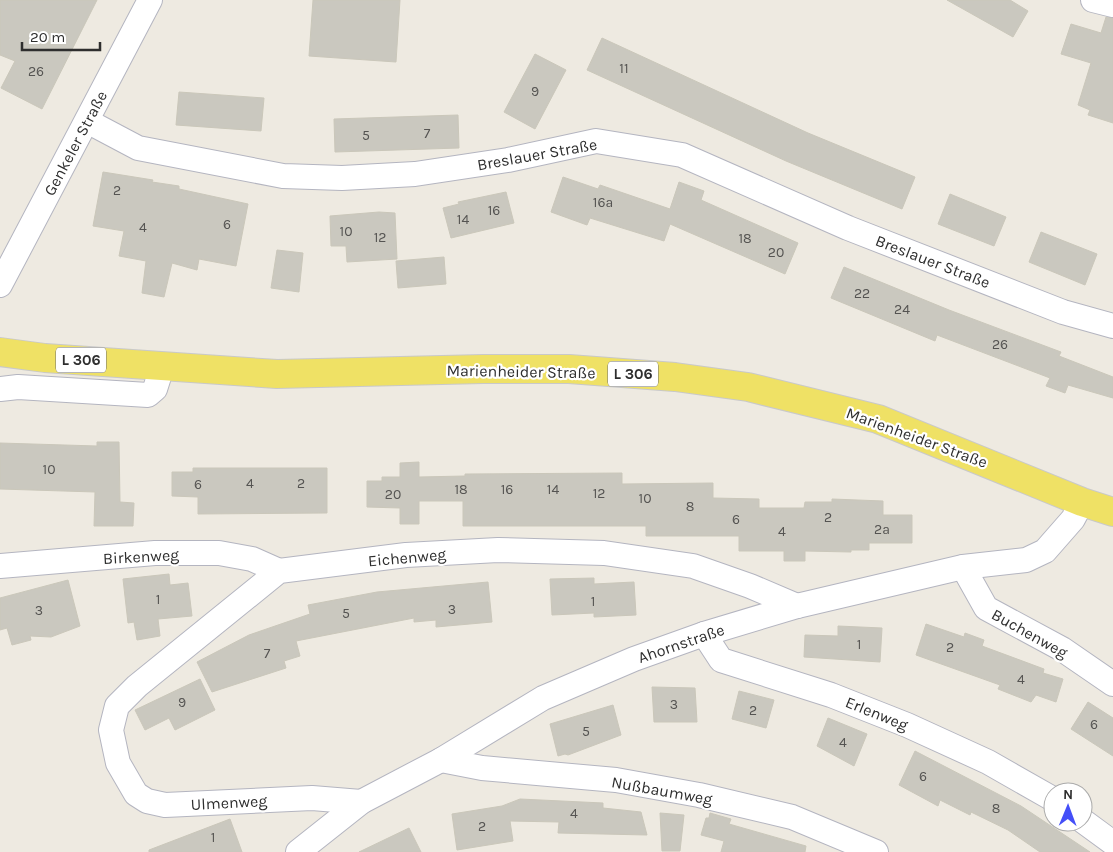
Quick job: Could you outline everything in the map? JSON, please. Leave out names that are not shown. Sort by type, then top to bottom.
[{"type":"main road","name":"Marienheider Straße","points":[[0,352],[45,358],[276,374],[569,369],[675,377],[748,387],[878,419],[1082,502],[1113,512]]},
{"type":"main road","name":"Marienheider Straße","points":[[1082,502],[1113,518]]},
{"type":"street","name":"Genkeler Straße","points":[[0,285],[150,0]]},
{"type":"street","points":[[1093,0],[1113,5]]},
{"type":"street","name":"Breslauer Straße","points":[[87,121],[138,148],[283,176],[342,178],[415,174],[508,160],[596,142],[682,155],[848,228],[1064,312],[1113,326]]},
{"type":"street","points":[[0,389],[18,387],[148,395],[155,389],[162,366]]},
{"type":"street","name":"Ahornstraße","points":[[298,852],[361,802],[441,760],[543,698],[634,659],[704,634],[797,606],[964,567],[1011,563],[1035,557],[1045,551],[1073,519],[1082,502]]},
{"type":"street","name":"Eichenweg","points":[[278,571],[406,555],[498,550],[604,553],[692,566],[750,586],[797,606]]},
{"type":"street","name":"Birkenweg","points":[[0,566],[155,553],[219,553],[252,559],[278,571]]},
{"type":"street","name":"Buchenweg","points":[[964,567],[986,608],[1062,649],[1113,684]]},
{"type":"street","name":"Ulmenweg","points":[[278,571],[137,686],[117,706],[111,730],[118,762],[136,794],[147,801],[164,805],[312,798],[361,802]]},
{"type":"street","name":"Erlenweg","points":[[704,634],[721,660],[831,696],[907,725],[988,762],[1043,792]]},
{"type":"street","name":"Nußbaumweg","points":[[441,760],[482,768],[616,780],[699,795],[792,817],[876,852]]},
{"type":"street","points":[[1093,828],[1113,843]]},
{"type":"building","points":[[0,0],[97,0],[42,109],[1,88],[15,61],[0,55]]},
{"type":"building","points":[[313,0],[400,0],[396,62],[309,56]]},
{"type":"building","points":[[947,0],[1010,0],[1028,11],[1013,37]]},
{"type":"building","points":[[1106,17],[1113,18],[1113,123],[1088,115],[1090,110],[1078,105],[1091,63],[1061,54],[1071,24],[1101,33]]},
{"type":"building","points":[[602,38],[808,133],[915,177],[902,209],[786,161],[587,70]]},
{"type":"building","points":[[535,54],[566,70],[535,129],[504,112]]},
{"type":"building","points":[[179,92],[264,98],[261,131],[176,125]]},
{"type":"building","points":[[458,115],[459,148],[335,152],[334,119]]},
{"type":"building","points":[[103,172],[153,180],[152,182],[179,186],[179,189],[248,204],[236,266],[199,259],[197,270],[172,263],[164,297],[142,293],[146,261],[119,256],[124,231],[93,226]]},
{"type":"building","points":[[563,177],[598,189],[600,185],[670,209],[679,182],[704,191],[701,200],[798,243],[785,274],[670,224],[664,241],[590,218],[587,225],[551,212]]},
{"type":"building","points":[[506,192],[514,223],[451,238],[443,208],[459,204],[458,202]]},
{"type":"building","points":[[950,194],[1006,217],[994,246],[938,224]]},
{"type":"building","points":[[379,212],[395,213],[397,259],[347,262],[346,246],[331,246],[330,216]]},
{"type":"building","points":[[1041,232],[1097,254],[1085,285],[1029,262]]},
{"type":"building","points":[[277,250],[303,253],[299,292],[271,288]]},
{"type":"building","points":[[444,257],[446,284],[398,288],[396,261]]},
{"type":"building","points":[[844,267],[949,310],[1061,352],[1059,356],[1113,377],[1113,398],[1068,385],[1065,393],[1046,386],[1050,378],[937,335],[935,341],[831,298]]},
{"type":"building","points":[[97,442],[119,442],[120,502],[134,503],[133,526],[94,526],[95,492],[0,489],[0,443],[97,446]]},
{"type":"building","points":[[419,462],[419,477],[465,476],[465,474],[622,473],[622,484],[713,483],[713,498],[759,499],[759,508],[804,508],[805,502],[832,502],[832,499],[883,501],[883,515],[912,515],[912,543],[869,543],[869,550],[851,550],[851,552],[805,551],[805,561],[784,561],[784,551],[739,551],[739,536],[646,536],[646,526],[463,526],[463,501],[419,501],[419,524],[400,524],[400,508],[367,507],[367,481],[382,481],[382,477],[400,477],[400,463]]},
{"type":"building","points":[[193,468],[327,468],[327,513],[198,514],[198,497],[172,496],[172,472],[193,472]]},
{"type":"building","points":[[169,574],[170,585],[188,583],[192,616],[158,619],[160,636],[137,640],[134,622],[128,623],[123,579]]},
{"type":"building","points":[[594,578],[594,584],[634,582],[636,615],[594,617],[594,613],[552,615],[550,579]]},
{"type":"building","points":[[68,580],[80,626],[51,637],[30,636],[31,640],[12,645],[7,628],[0,630],[0,598]]},
{"type":"building","points":[[488,582],[492,622],[436,627],[436,620],[414,622],[414,618],[296,641],[300,656],[284,661],[286,668],[212,692],[197,662],[249,635],[310,614],[308,605],[377,592]]},
{"type":"building","points":[[926,624],[964,637],[965,633],[984,640],[982,646],[1044,669],[1043,673],[1063,679],[1056,702],[1036,695],[1031,702],[998,689],[1000,685],[916,655]]},
{"type":"building","points":[[838,626],[882,628],[880,662],[804,657],[805,635],[838,636]]},
{"type":"building","points":[[200,679],[215,710],[175,730],[169,718],[145,730],[135,710]]},
{"type":"building","points":[[652,687],[695,688],[697,722],[654,722]]},
{"type":"building","points":[[739,691],[774,700],[766,728],[732,719]]},
{"type":"building","points":[[1088,702],[1113,718],[1113,756],[1071,729]]},
{"type":"building","points":[[613,705],[621,735],[568,755],[558,756],[550,724]]},
{"type":"building","points":[[828,718],[867,734],[854,766],[817,746]]},
{"type":"building","points":[[915,751],[1021,806],[1043,821],[1043,832],[1060,832],[1090,852],[1040,852],[1008,830],[971,812],[970,815],[940,800],[938,806],[899,785]]},
{"type":"building","points":[[520,799],[603,803],[603,808],[641,812],[647,835],[558,833],[559,822],[510,821],[513,841],[457,850],[452,814],[502,806]]},
{"type":"building","points":[[660,813],[684,815],[680,851],[662,851]]},
{"type":"building","points":[[710,813],[731,819],[729,824],[806,846],[805,852],[721,852],[724,841],[701,835],[706,818],[709,818]]},
{"type":"building","points":[[230,819],[242,852],[149,852],[149,850]]},
{"type":"building","points":[[409,828],[421,852],[359,852]]}]
